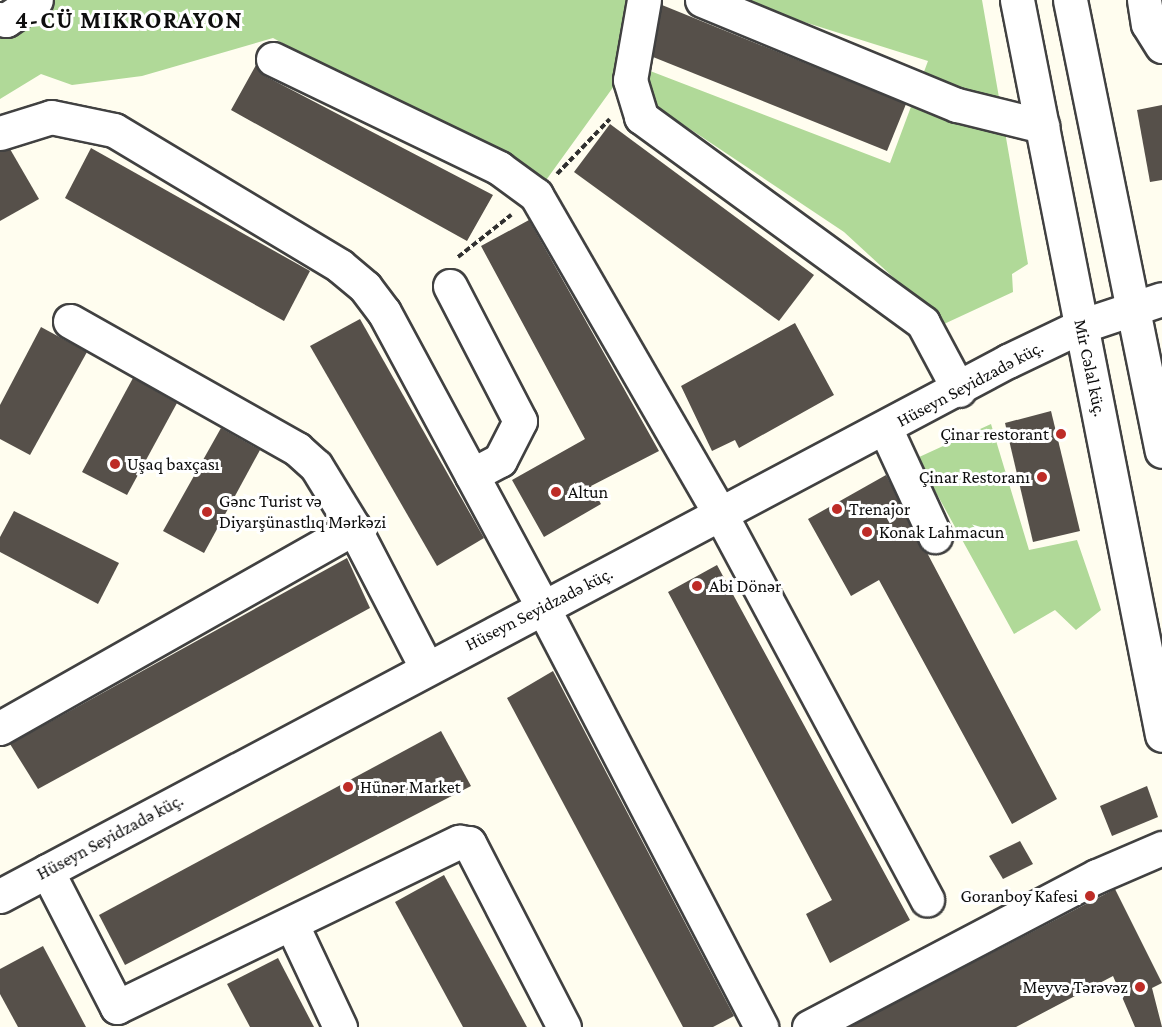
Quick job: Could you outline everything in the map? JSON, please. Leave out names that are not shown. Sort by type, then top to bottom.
[{"type":"street","points":[[0,19],[36,0]]},
{"type":"street","points":[[644,0],[630,80],[641,117],[923,323],[959,390]]},
{"type":"street","points":[[702,0],[957,105],[1042,126]]},
{"type":"street","name":"Mir Cəlal küç.","points":[[1017,0],[1162,735]]},
{"type":"street","points":[[1070,0],[1131,309],[1162,451]]},
{"type":"street","points":[[1144,0],[1154,39],[1162,46]]},
{"type":"street","points":[[273,59],[499,168],[536,195],[722,517],[927,899]]},
{"type":"street","points":[[0,133],[51,117],[114,130],[340,266],[384,312],[542,606],[761,1027]]},
{"type":"street","points":[[450,286],[520,421],[500,460],[472,475]]},
{"type":"street","name":"Hüseyn Seyidzadə küç.","points":[[0,896],[426,667],[542,606],[722,517],[1081,326],[1162,299]]},
{"type":"street","points":[[70,321],[297,449],[316,466],[354,528],[426,667]]},
{"type":"street","points":[[886,430],[935,537]]},
{"type":"street","points":[[0,728],[354,528]]},
{"type":"street","points":[[47,871],[122,1017],[292,925],[459,842],[469,843],[564,1027]]},
{"type":"street","points":[[809,1027],[1097,876],[1162,848]]},
{"type":"street","points":[[292,925],[340,1027]]},
{"type":"green space","points":[[48,0],[630,0],[614,86],[544,183],[273,38],[142,76],[72,85],[41,74],[0,99],[0,36]]},
{"type":"green space","points":[[734,0],[982,0],[1028,264],[1012,274],[1013,292],[944,324],[844,232],[645,99],[645,69],[890,163],[928,61]]},
{"type":"green space","points":[[991,424],[1029,550],[1077,540],[1101,610],[1076,630],[1055,610],[1014,634],[917,458]]},
{"type":"building","points":[[662,5],[906,104],[887,151],[653,57]]},
{"type":"building","points":[[256,65],[265,76],[493,195],[467,241],[231,110]]},
{"type":"building","points":[[1162,105],[1162,180],[1150,182],[1137,110]]},
{"type":"building","points":[[610,124],[814,275],[779,321],[574,172]]},
{"type":"building","points":[[91,148],[310,271],[284,321],[65,198]]},
{"type":"building","points":[[10,149],[39,199],[0,221],[0,151]]},
{"type":"building","points":[[529,220],[659,451],[591,486],[601,504],[544,537],[512,480],[585,439],[481,246]]},
{"type":"building","points":[[360,319],[484,538],[437,566],[310,346]]},
{"type":"building","points":[[795,323],[834,395],[739,448],[735,440],[712,451],[681,386]]},
{"type":"building","points":[[41,327],[87,352],[30,455],[0,439],[0,405]]},
{"type":"building","points":[[133,378],[177,403],[127,495],[82,472]]},
{"type":"building","name":"Çinar Restoranı","points":[[1051,411],[1080,531],[1033,542],[1005,423]]},
{"type":"building","points":[[221,428],[260,450],[204,553],[163,531]]},
{"type":"building","points":[[886,475],[1057,799],[1012,824],[879,580],[851,596],[808,519]]},
{"type":"building","points":[[14,511],[119,563],[98,604],[0,552],[0,537]]},
{"type":"building","points":[[347,558],[370,608],[38,789],[10,744]]},
{"type":"building","points":[[717,565],[910,920],[830,963],[806,914],[832,900],[668,592]]},
{"type":"building","points":[[553,671],[734,1016],[713,1027],[683,1027],[507,698]]},
{"type":"building","points":[[441,731],[471,786],[125,965],[99,915]]},
{"type":"building","points":[[1147,786],[1158,817],[1112,836],[1100,806]]},
{"type":"building","points":[[1020,841],[1033,864],[1003,879],[989,856]]},
{"type":"building","points":[[444,875],[527,1027],[463,1027],[395,902]]},
{"type":"building","points":[[1115,889],[1162,983],[1152,988],[1162,1027],[1135,1027],[1113,976],[1016,1027],[849,1027]]},
{"type":"building","points":[[43,946],[86,1027],[18,1027],[0,994],[0,969]]},
{"type":"building","points":[[278,958],[314,1027],[250,1027],[227,984]]},
{"type":"place","name":"Çinar restorant","points":[[1061,434]]},
{"type":"place","name":"Uşaq baxçası","points":[[115,464]]},
{"type":"place","name":"Çinar Restoranı","points":[[1042,477]]},
{"type":"place","name":"Altun","points":[[556,492]]},
{"type":"place","name":"Trenajor","points":[[837,509]]},
{"type":"place","name":"Gənc Turist və Diyarşünastlıq Mərkəzi","points":[[207,512]]},
{"type":"place","name":"Konak Lahmacun","points":[[867,532]]},
{"type":"place","name":"Abi Dönər","points":[[697,586]]},
{"type":"place","name":"Hünər Market","points":[[348,787]]},
{"type":"place","name":"Goranboy Kafesi","points":[[1090,896]]},
{"type":"place","name":"Meyvə Tərəvəz","points":[[1140,987]]},
{"type":"district","name":"4-CÜ MIKRORAYON","points":[[129,20]]}]
